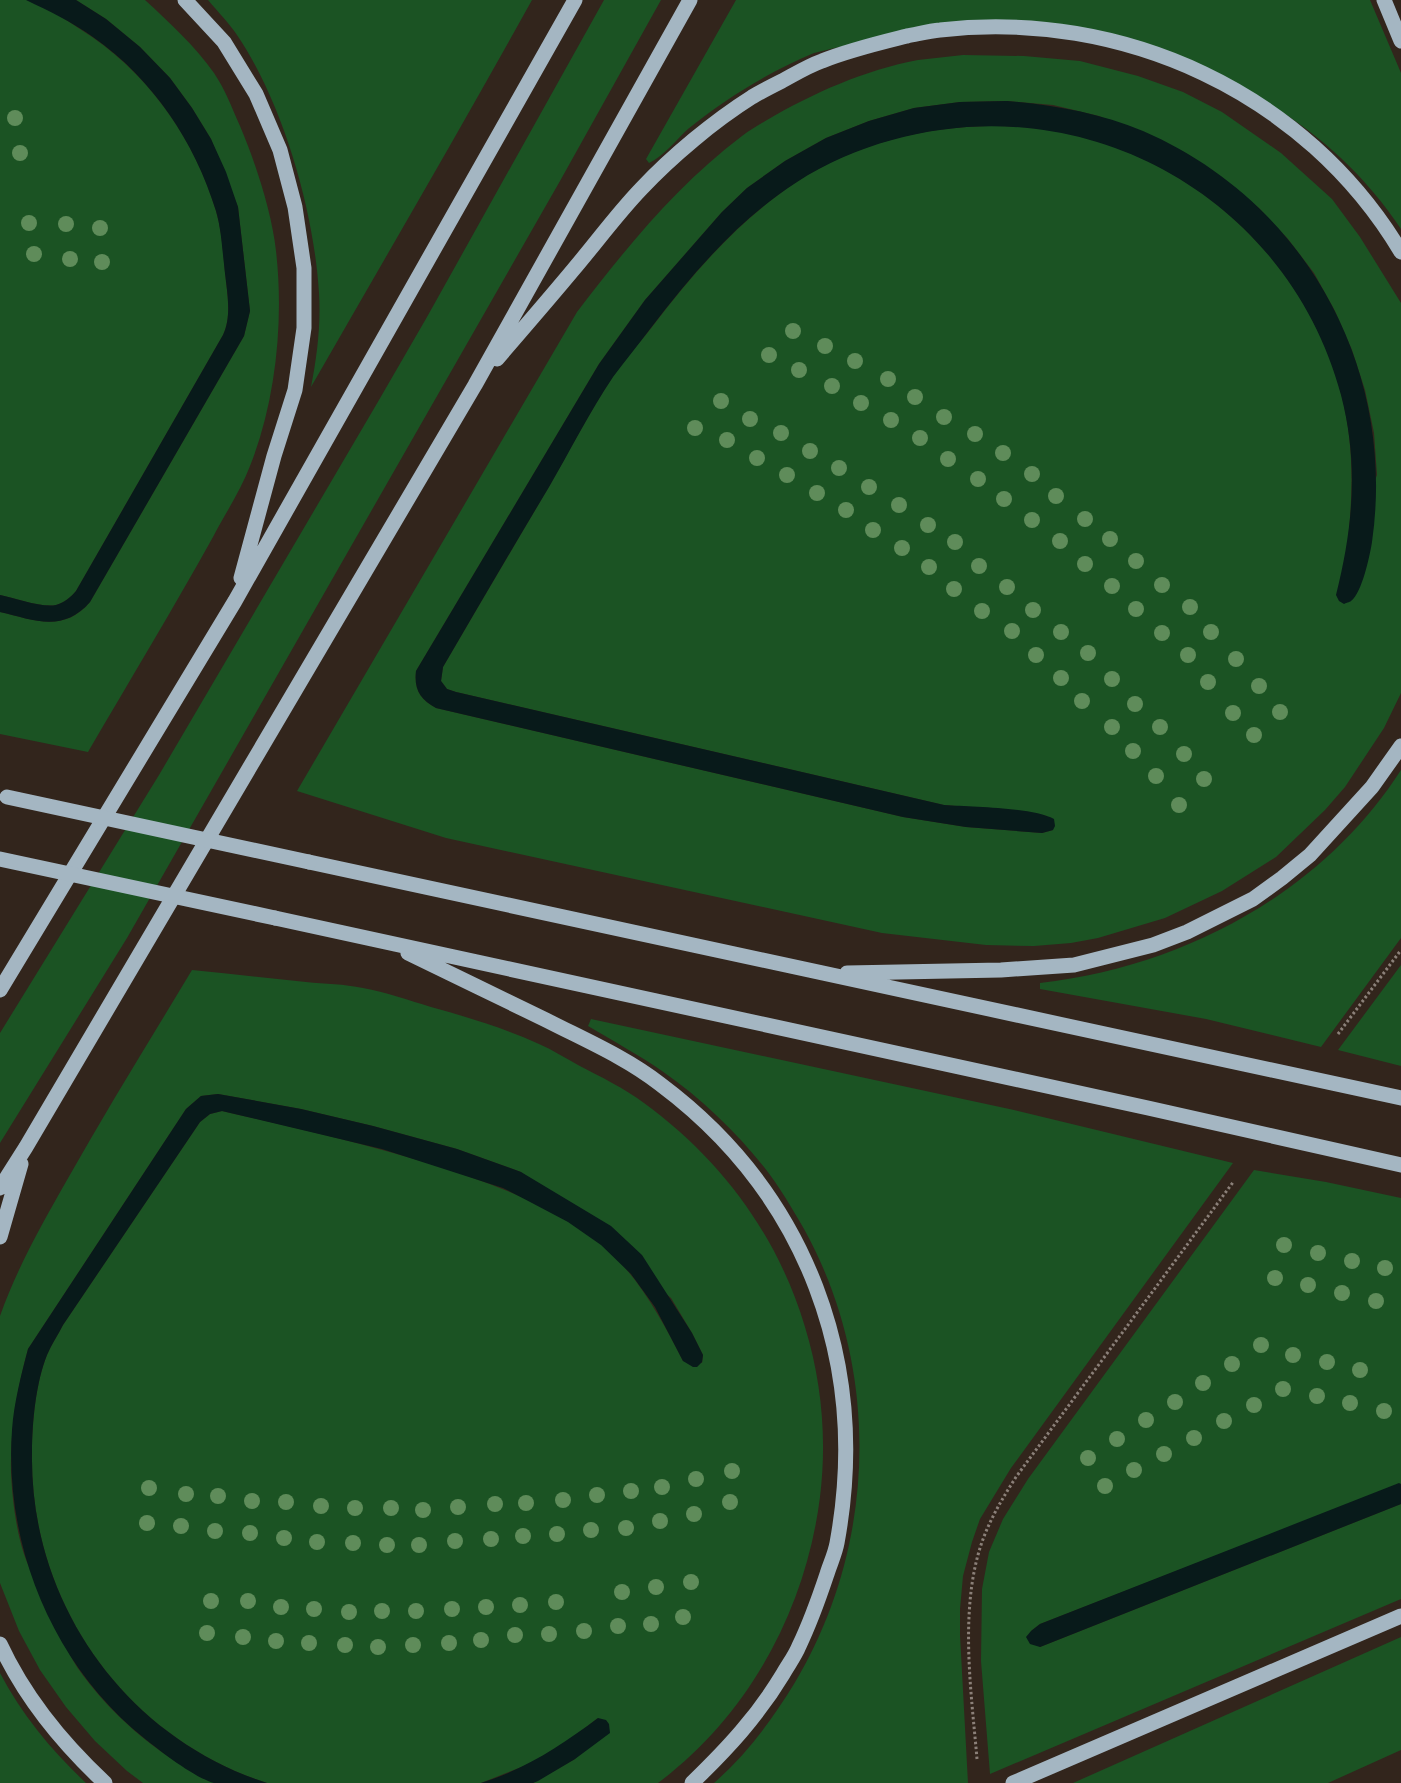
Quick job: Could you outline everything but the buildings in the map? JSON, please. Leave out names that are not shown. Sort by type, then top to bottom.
[{"type":"highway","points":[[185,0],[224,42],[256,94],[280,150],[295,207],[304,268],[304,328],[295,390],[274,456],[235,601]]},
{"type":"highway","points":[[0,990],[235,601],[575,0]]},
{"type":"highway","points":[[0,1188],[26,1147],[475,385],[690,0]]},
{"type":"highway","points":[[1384,0],[1401,41]]},
{"type":"highway","points":[[475,385],[641,189],[688,144],[753,97],[820,62],[880,42],[939,30],[998,27],[1036,28],[1076,33],[1155,52],[1210,76],[1260,105],[1297,132],[1331,163],[1367,201],[1401,252]]},
{"type":"highway","points":[[820,973],[1001,970],[1074,965],[1153,945],[1187,932],[1253,899],[1310,855],[1372,787],[1401,746]]},
{"type":"highway","points":[[3,796],[1401,1098]]},
{"type":"highway","points":[[0,859],[1148,1108],[1401,1165]]},
{"type":"highway","points":[[386,942],[612,1052],[660,1084],[710,1126],[761,1185],[795,1239],[823,1304],[838,1365],[845,1423],[844,1484],[836,1546],[820,1595],[799,1648],[770,1695],[728,1748],[692,1783]]},
{"type":"highway","points":[[0,1237],[26,1147]]},
{"type":"highway","points":[[1013,1783],[1401,1616]]},
{"type":"highway","points":[[0,1644],[29,1697],[80,1760],[105,1783]]},
{"type":"path","points":[[1338,1034],[1401,950]]},
{"type":"path","points":[[976,1759],[971,1692],[969,1613],[973,1579],[984,1536],[996,1510],[1016,1477],[1234,1181]]},
{"type":"green space","points":[[0,0],[27,0],[33,2],[80,29],[126,64],[164,108],[181,132],[207,184],[221,234],[228,296],[226,328],[223,335],[76,591],[62,603],[50,606],[0,595]]},
{"type":"green space","points":[[76,0],[145,0],[190,44],[214,73],[222,86],[246,140],[267,204],[276,251],[279,305],[276,360],[272,388],[259,441],[246,475],[238,493],[198,564],[88,752],[0,734],[0,612],[37,621],[59,621],[70,618],[80,612],[90,602],[244,336],[250,311],[238,207],[211,139],[192,108],[170,78],[140,47],[106,19]]},
{"type":"green space","points":[[208,0],[532,0],[311,387],[318,340],[319,293],[311,228],[303,193],[282,125],[269,92],[254,62],[237,35]]},
{"type":"green space","points":[[604,0],[661,0],[560,181],[127,938],[0,1143],[0,1033],[159,775],[379,400]]},
{"type":"green space","points":[[736,0],[1370,0],[1401,73],[1401,229],[1348,165],[1286,114],[1215,76],[1139,50],[1058,36],[976,32],[894,38],[814,53],[764,77],[733,96],[688,129],[665,152],[649,163],[646,159]]},
{"type":"green space","points":[[963,55],[1024,56],[1080,61],[1138,76],[1183,92],[1222,112],[1281,153],[1332,199],[1360,237],[1401,303],[1401,693],[1384,728],[1345,787],[1325,810],[1276,857],[1222,891],[1165,918],[1098,938],[1071,943],[1034,946],[986,945],[882,933],[446,838],[297,791],[577,312],[614,264],[654,218],[674,196],[718,155],[742,136],[785,110],[859,76],[898,64]],"holes":[[[1007,101],[1053,105],[1099,116],[1184,152],[1223,178],[1259,208],[1288,239],[1314,273],[1335,311],[1352,350],[1365,390],[1374,433],[1377,475],[1346,556],[1352,476],[1349,436],[1342,397],[1322,340],[1293,287],[1256,240],[1212,200],[1162,168],[1107,144],[1049,130],[988,126],[938,130],[913,134],[863,149],[817,170],[774,198],[736,231],[701,267],[612,378],[443,667],[441,681],[447,689],[456,692],[944,805],[1010,810],[1047,816],[1053,830],[1042,833],[966,827],[903,817],[436,708],[422,697],[417,689],[416,671],[599,364],[645,300],[722,212],[747,188],[785,161],[826,138],[869,121],[914,108],[960,102]]]},
{"type":"green space","points":[[1401,770],[1401,938],[1321,1047],[1206,1019],[1040,989],[1040,983],[1093,974],[1146,960],[1196,941],[1244,917],[1290,887],[1331,853],[1369,814]]},
{"type":"green space","points":[[1401,965],[1401,1066],[1338,1050]]},
{"type":"green space","points":[[192,970],[342,985],[372,990],[485,1023],[544,1046],[628,1092],[672,1125],[722,1174],[762,1231],[779,1261],[793,1294],[805,1327],[816,1369],[822,1411],[823,1454],[820,1497],[813,1539],[802,1579],[787,1619],[768,1656],[746,1692],[720,1725],[691,1756],[658,1783],[533,1783],[575,1759],[598,1718],[565,1743],[529,1764],[481,1783],[267,1783],[216,1762],[170,1733],[129,1697],[95,1656],[67,1610],[47,1560],[35,1507],[32,1452],[33,1428],[35,1402],[43,1366],[63,1325],[200,1122],[210,1114],[222,1111],[405,1156],[497,1187],[541,1206],[582,1230],[614,1256],[648,1298],[683,1361],[702,1363],[703,1355],[671,1298],[521,1172],[457,1149],[301,1109],[218,1094],[201,1096],[186,1109],[28,1349],[15,1410],[11,1472],[13,1503],[19,1535],[29,1567],[73,1660],[90,1685],[121,1719],[138,1734],[175,1761],[215,1783],[143,1783],[127,1771],[95,1741],[66,1707],[40,1670],[19,1631],[0,1583],[0,1316],[22,1263],[48,1213]]},
{"type":"green space","points":[[591,1019],[1014,1110],[1233,1163],[1011,1468],[980,1519],[963,1576],[960,1609],[968,1783],[714,1783],[748,1749],[777,1711],[794,1684],[821,1631],[842,1575],[854,1517],[859,1458],[857,1399],[847,1340],[829,1283],[804,1229],[775,1182],[741,1141],[704,1104],[653,1065],[588,1026]]},
{"type":"green space","points":[[1254,1170],[1326,1182],[1401,1198],[1401,1484],[1040,1624],[1031,1631],[1040,1647],[1401,1504],[1401,1599],[990,1774],[981,1661],[982,1589],[989,1552],[1003,1519],[1028,1479]]},
{"type":"green space","points":[[1401,1637],[1401,1750],[1328,1783],[1073,1783]]},
{"type":"green space","points":[[0,1673],[28,1718],[61,1758],[86,1783],[0,1783]]},
{"type":"shaded area","points":[[26,0],[76,0],[106,19],[140,47],[170,78],[192,108],[211,139],[226,172],[238,207],[250,311],[244,336],[90,602],[80,612],[69,618],[48,622],[0,612],[0,595],[50,606],[62,603],[76,591],[223,335],[228,318],[228,300],[216,211],[196,160],[169,114],[134,72],[114,53],[77,26]]},
{"type":"shaded area","points":[[1007,101],[1076,111],[1110,119],[1143,131],[1200,162],[1251,200],[1293,246],[1328,298],[1353,354],[1370,414],[1376,477],[1372,542],[1362,582],[1355,597],[1344,604],[1339,601],[1336,595],[1350,520],[1352,495],[1350,446],[1341,395],[1315,326],[1276,265],[1227,214],[1170,173],[1106,145],[1037,129],[965,127],[892,140],[855,152],[808,175],[755,213],[699,268],[613,377],[588,417],[443,667],[441,681],[447,689],[456,692],[944,805],[1017,810],[1044,815],[1054,819],[1055,826],[1053,830],[1042,833],[966,827],[903,817],[436,708],[426,701],[417,689],[416,671],[599,364],[645,300],[722,212],[747,188],[785,161],[826,138],[869,121],[914,108],[960,102]]},
{"type":"shaded area","points":[[218,1094],[301,1109],[373,1126],[457,1149],[521,1172],[611,1226],[642,1255],[692,1333],[703,1355],[702,1362],[697,1367],[693,1367],[683,1361],[655,1307],[631,1274],[601,1245],[568,1222],[503,1188],[382,1149],[222,1111],[210,1114],[200,1122],[63,1325],[47,1355],[35,1402],[32,1452],[35,1507],[47,1560],[67,1610],[95,1656],[129,1697],[170,1733],[216,1762],[267,1783],[214,1783],[197,1776],[159,1750],[112,1709],[84,1675],[60,1639],[41,1600],[26,1559],[16,1517],[12,1474],[13,1420],[18,1389],[28,1349],[186,1109],[201,1096]]},
{"type":"shaded area","points":[[1399,1483],[1401,1484],[1401,1504],[1040,1647],[1030,1644],[1026,1637],[1040,1624]]},
{"type":"shaded area","points":[[598,1718],[606,1720],[609,1724],[610,1733],[575,1759],[538,1781],[533,1783],[481,1783],[497,1778],[542,1756]]}]
